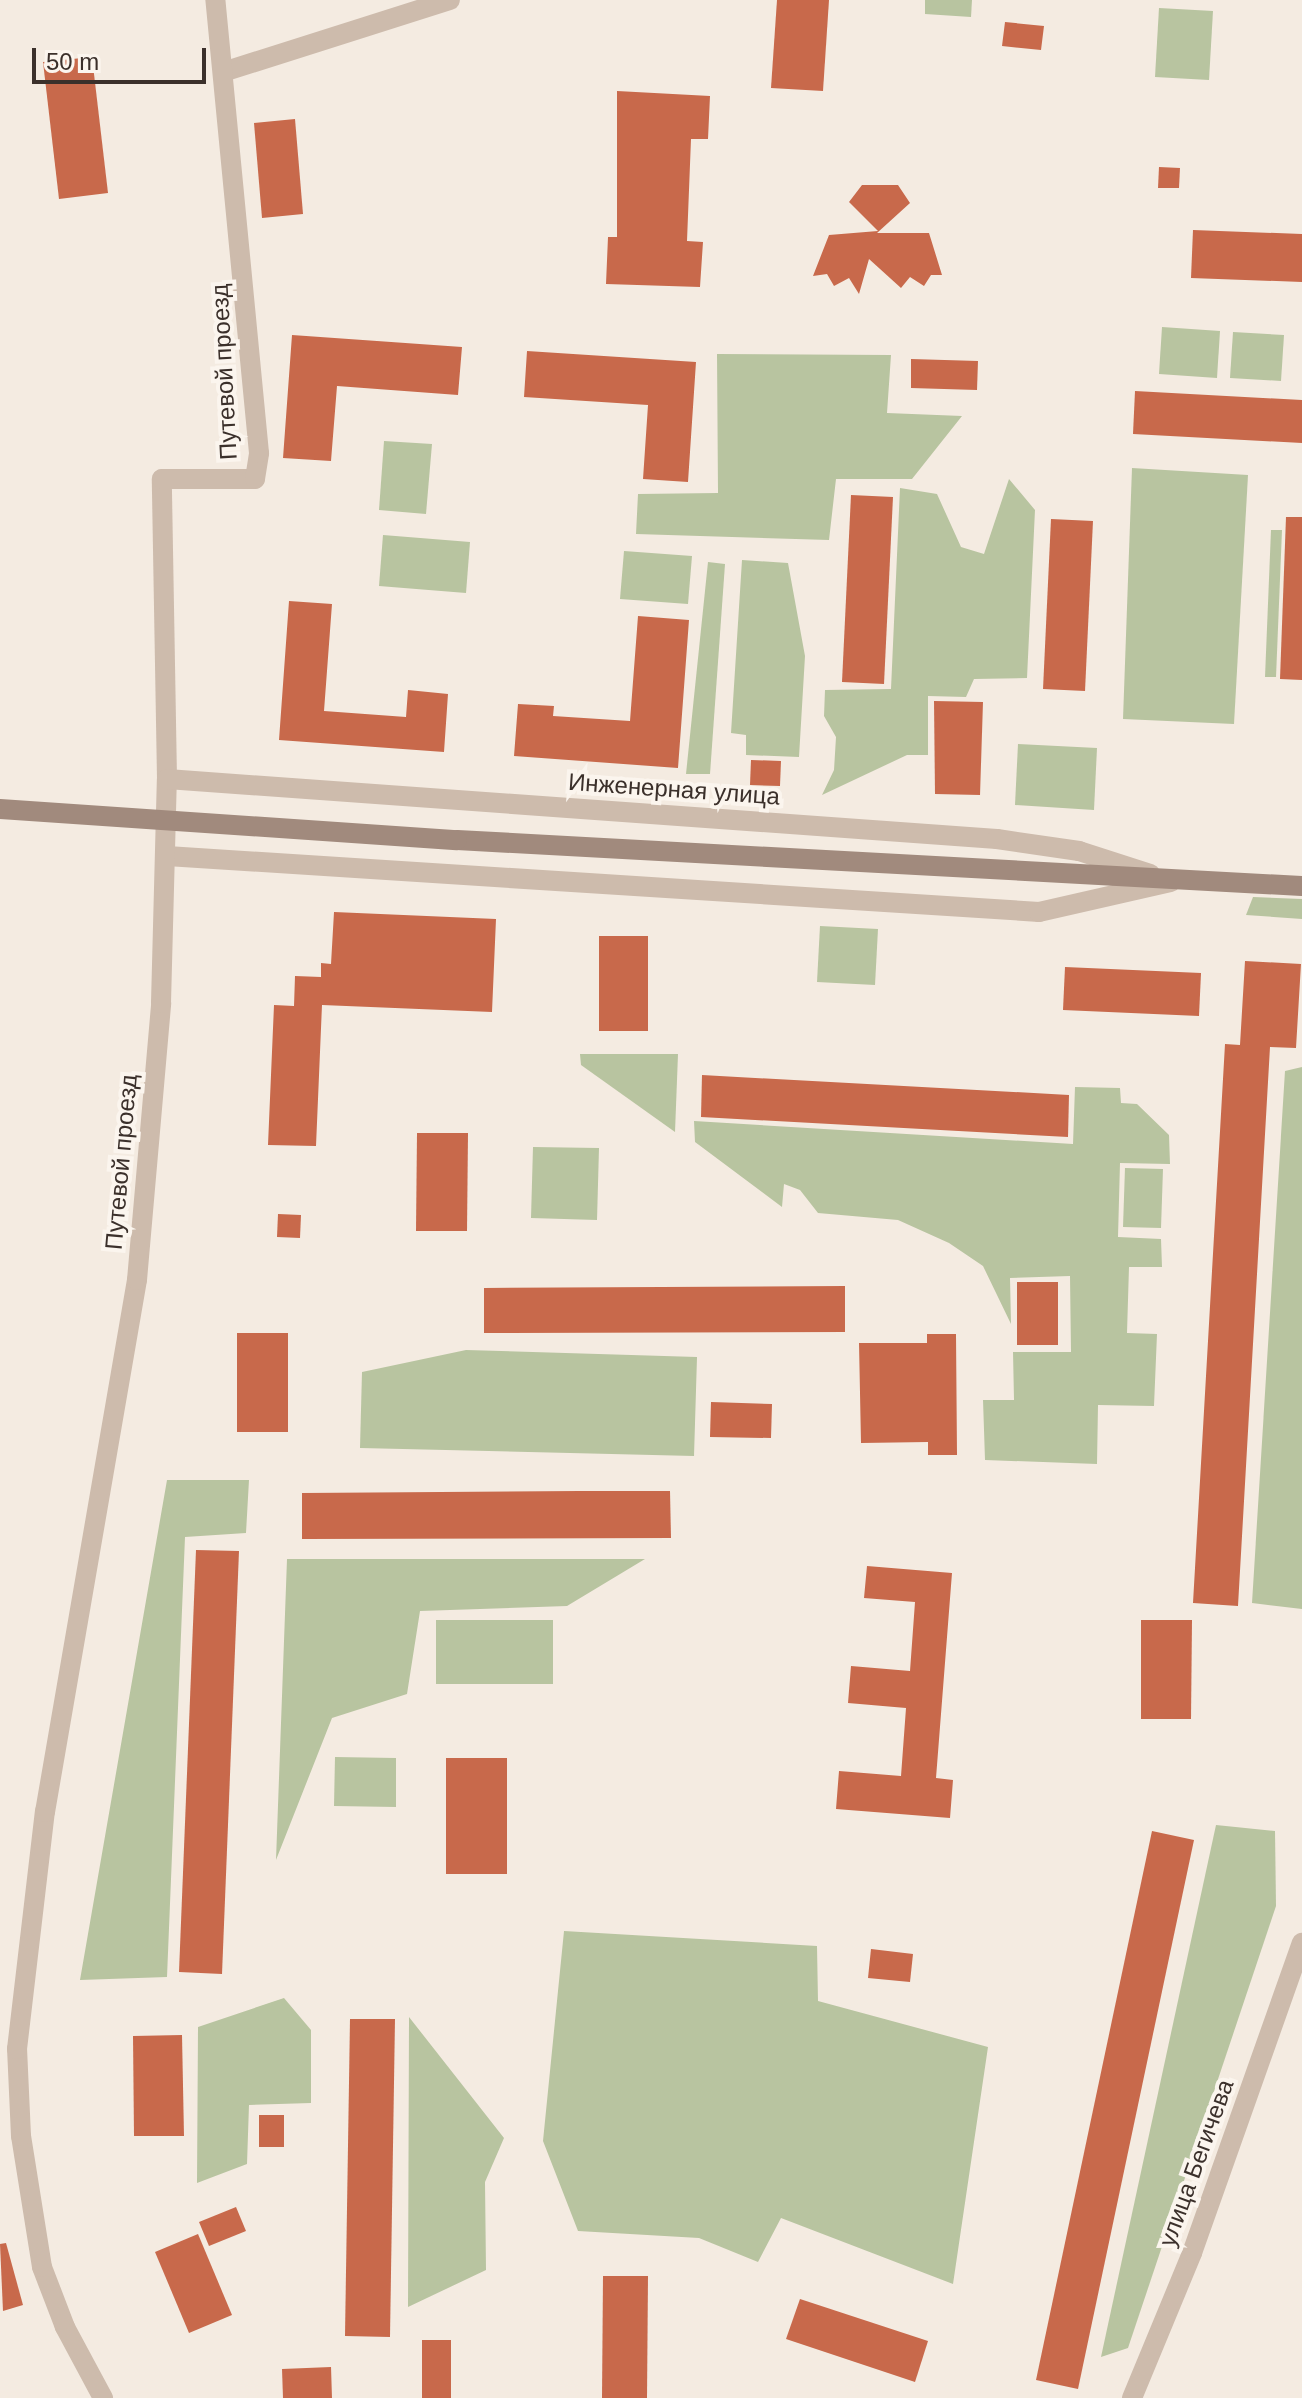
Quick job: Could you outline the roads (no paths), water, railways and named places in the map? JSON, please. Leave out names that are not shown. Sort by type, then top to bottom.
[{"type":"main road","points":[[0,809],[457,840],[1171,882]]},
{"type":"main road","name":"Инженерная улица","points":[[1171,882],[1302,886]]},
{"type":"street","name":"Путевой проезд","points":[[103,2398],[65,2327],[42,2267],[21,2136],[17,2049],[45,1812],[137,1280],[167,856],[162,479],[255,479],[259,453],[215,0]]},
{"type":"street","points":[[223,72],[450,0]]},
{"type":"street","name":"Инженерная улица","points":[[167,779],[997,839],[1079,851],[1171,882]]},
{"type":"street","name":"Инженерная улица","points":[[167,856],[1039,912],[1171,882]]},
{"type":"street","name":"улица Бегичева","points":[[1132,2398],[1192,2253],[1302,1943]]}]
